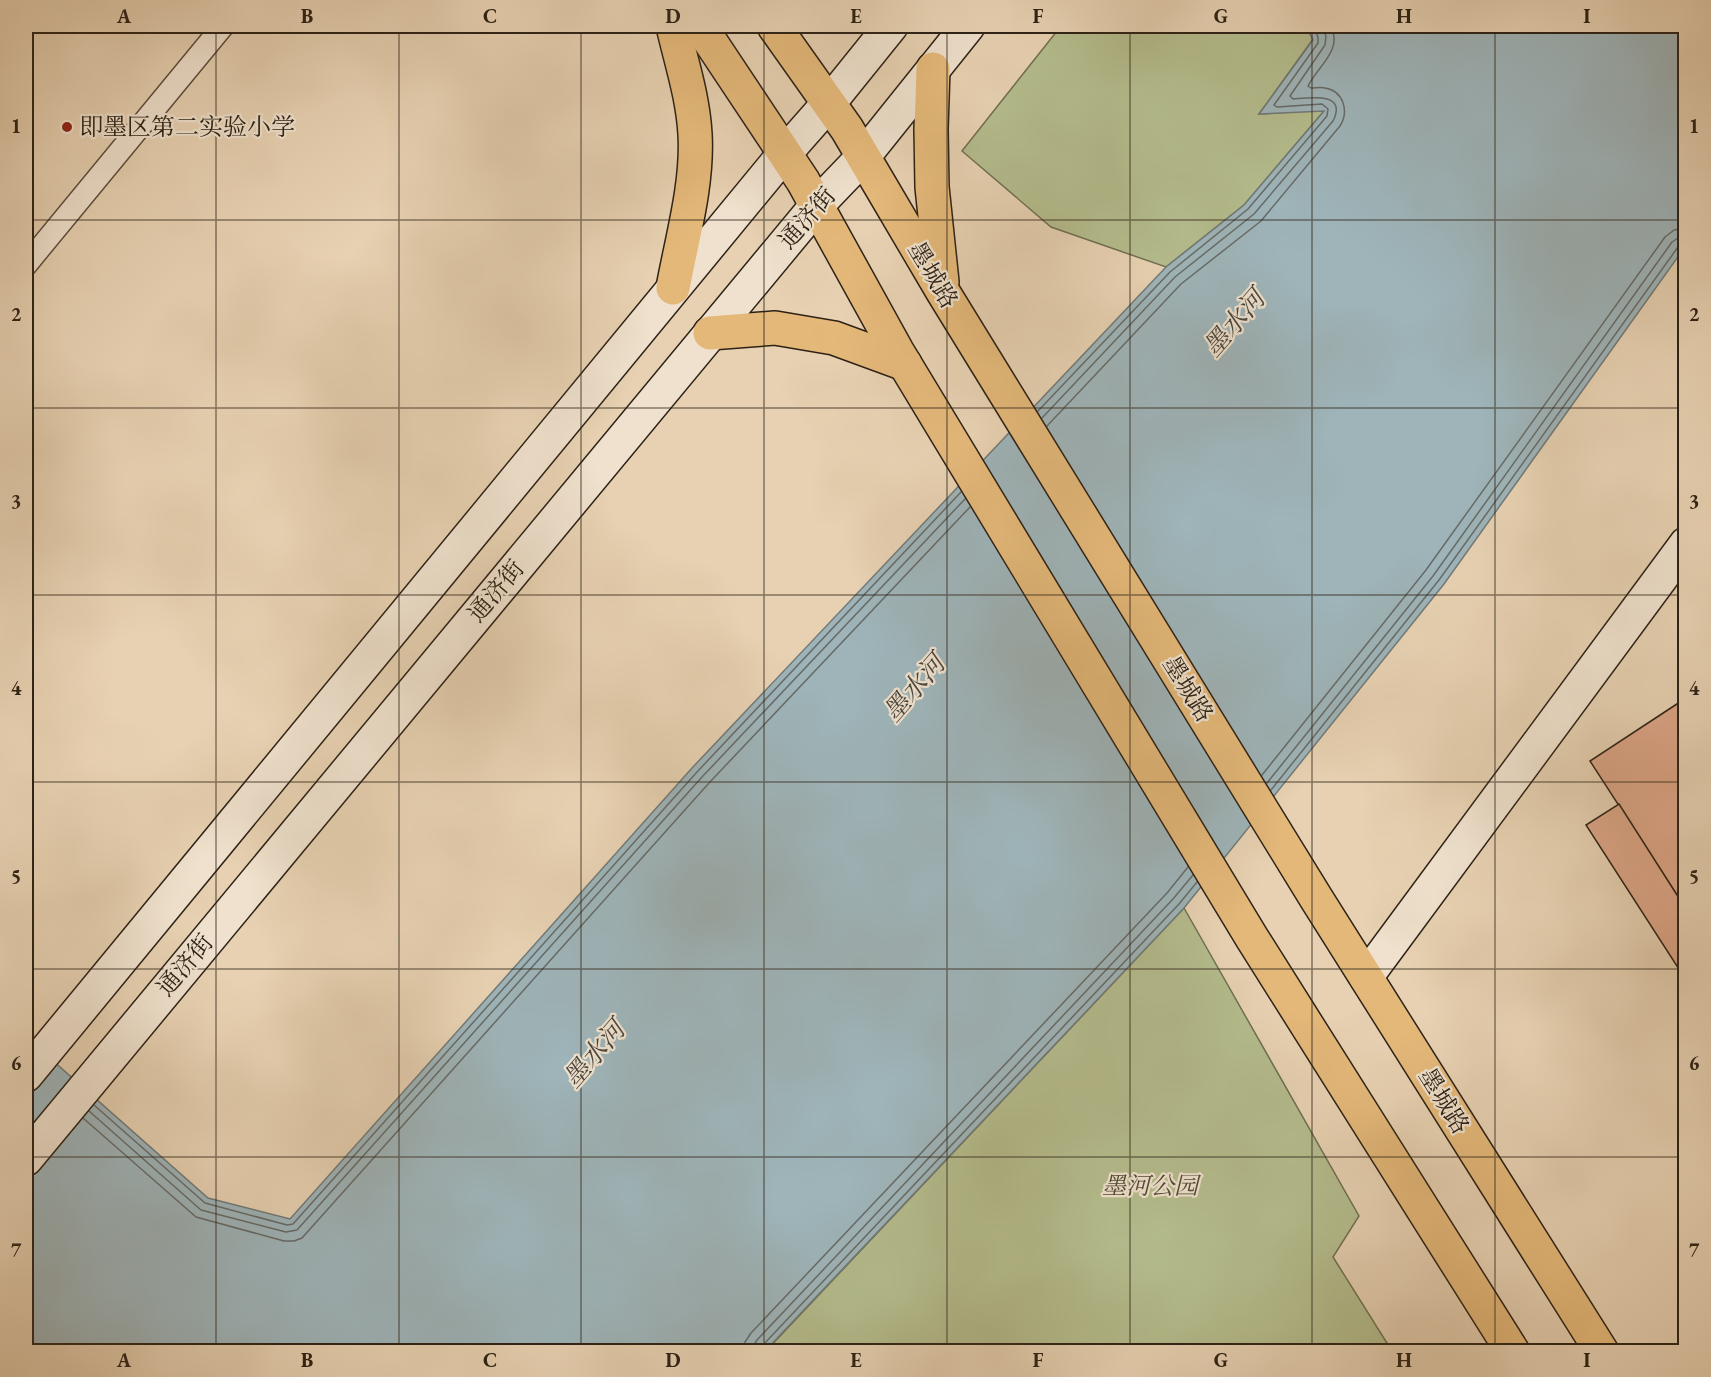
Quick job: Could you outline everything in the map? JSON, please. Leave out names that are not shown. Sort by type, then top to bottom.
[{"type":"main road","points":[[673,26],[692,108],[695,133],[693,179],[673,288]]},
{"type":"main road","points":[[700,26],[803,181],[905,364],[1252,938],[1513,1352]]},
{"type":"main road","name":"墨城路","points":[[774,26],[847,129],[943,292],[1316,898],[1602,1352]]},
{"type":"main road","points":[[933,69],[930,129],[932,187],[943,292]]},
{"type":"main road","points":[[710,333],[776,328],[834,338],[905,364]]},
{"type":"street","points":[[26,1075],[891,26]]},
{"type":"street","name":"通济街","points":[[26,1159],[710,333],[817,205],[863,157],[968,26]]},
{"type":"street","points":[[1366,977],[1686,544]]},
{"type":"lane","points":[[26,265],[223,26]]},
{"type":"green space","points":[[1061,26],[1306,26],[1313,39],[1259,114],[1325,110],[1244,205],[1166,267],[1051,227],[962,151]]},
{"type":"green space","name":"墨河公园","points":[[1184,908],[1359,1216],[1333,1257],[1392,1351],[765,1352]]},
{"type":"water","name":"墨水河","points":[[1306,26],[1685,26],[1685,247],[1444,584],[1184,908],[765,1351],[26,1351],[26,1037],[208,1198],[290,1219],[692,768],[1166,267],[1244,205],[1324,111],[1259,114],[1313,40]]},
{"type":"building","points":[[1686,698],[1686,905],[1684,906],[1590,761]]},
{"type":"building","points":[[1619,804],[1684,906],[1686,905],[1686,976],[1684,977],[1586,825]]},
{"type":"place","name":"即墨区第二实验小学","points":[[67,127]]}]
